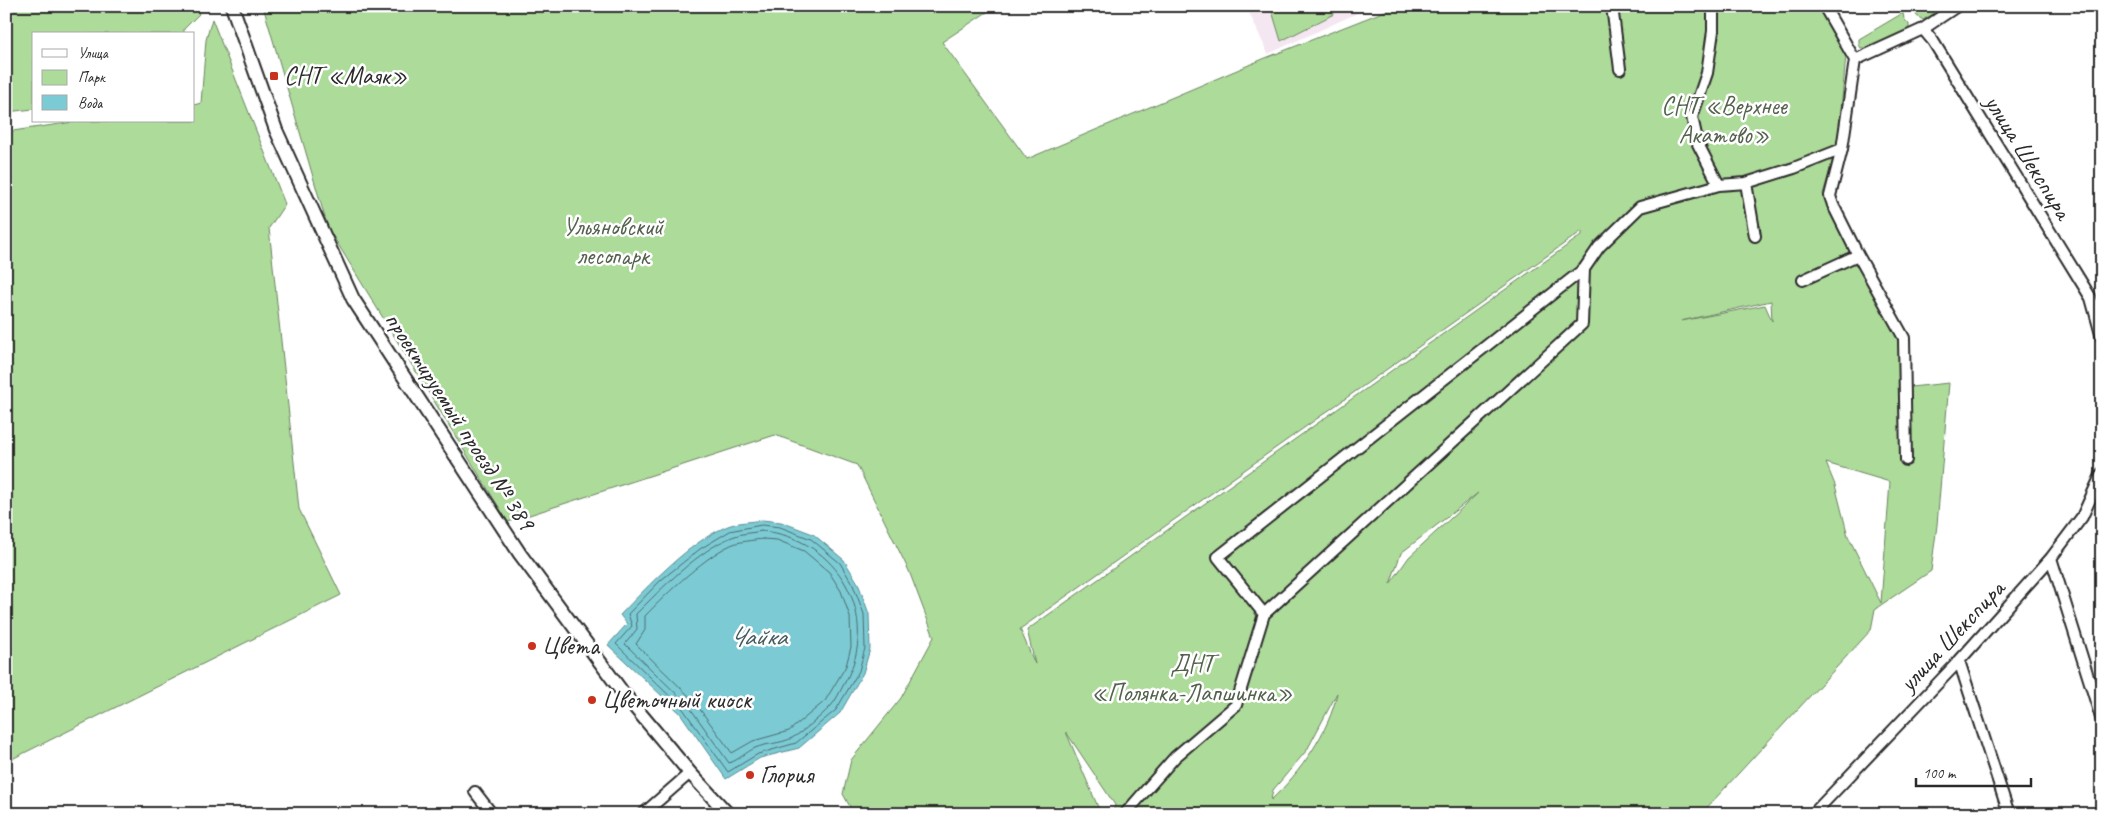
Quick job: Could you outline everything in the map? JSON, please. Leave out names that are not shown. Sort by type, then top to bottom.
[{"type":"main road","name":"проектируемый проезд № 389","points":[[232,6],[276,130],[353,299],[520,554],[623,693],[690,773],[728,814]]},
{"type":"street","points":[[1612,6],[1620,69]]},
{"type":"street","points":[[1713,6],[1714,31],[1707,73],[1692,117],[1698,144],[1719,186]]},
{"type":"street","points":[[1824,6],[1855,60],[1842,149],[1830,196],[1858,255],[1904,338],[1906,460]]},
{"type":"street","points":[[1855,60],[1923,29],[1957,6]]},
{"type":"street","name":"улица Шекспира","points":[[1923,29],[1933,41],[2092,298],[2102,338]]},
{"type":"street","points":[[1264,614],[1218,557],[1584,269],[1599,247],[1640,207],[1719,186],[1746,183],[1794,168],[1842,149]]},
{"type":"street","points":[[1746,183],[1755,236]]},
{"type":"street","points":[[1803,280],[1858,255]]},
{"type":"street","points":[[1125,814],[1176,757],[1236,705],[1264,614],[1582,324],[1584,269]]},
{"type":"street","name":"улица Шекспира","points":[[1813,814],[1959,661],[2051,558],[2082,517],[2102,473]]},
{"type":"street","points":[[2051,558],[2102,721]]},
{"type":"street","points":[[1959,661],[2009,814]]},
{"type":"street","points":[[643,814],[690,773]]},
{"type":"street","points":[[475,792],[492,814]]},
{"type":"shaded area","points":[[1246,6],[1373,6],[1268,54]]},
{"type":"green space","points":[[6,6],[196,6],[199,14],[184,29],[184,32],[32,32],[32,109],[6,112]]},
{"type":"green space","points":[[263,6],[996,6],[942,42],[1027,159],[1263,59],[1398,6],[1817,6],[1846,56],[1838,141],[1823,194],[1899,337],[1901,388],[1949,383],[1937,525],[1931,571],[1875,609],[1871,630],[1701,814],[1112,814],[1115,805],[1066,732],[1101,814],[854,814],[843,794],[851,760],[901,698],[934,637],[909,571],[857,465],[775,435],[508,522],[328,228]],"holes":[[[1582,231],[1582,235],[1027,630],[1035,664],[1020,629]],[[1771,301],[1772,321],[1765,305],[1681,321]],[[1826,463],[1890,482],[1881,603],[1848,536],[1835,485]],[[1478,493],[1409,557],[1390,584],[1401,553]],[[1337,693],[1328,722],[1312,751],[1292,778],[1271,800],[1273,790],[1307,750]]]},
{"type":"green space","points":[[1287,6],[1331,6],[1334,14],[1281,41],[1272,11]]},
{"type":"green space","points":[[1947,6],[1923,20],[1917,16],[1912,7]]},
{"type":"green space","points":[[1903,13],[1904,19],[1909,24],[1909,29],[1875,48],[1861,48],[1859,39]]},
{"type":"green space","points":[[212,19],[285,204],[269,228],[299,509],[341,595],[6,762],[6,132],[73,122],[195,122],[195,105],[201,103],[206,40]]},
{"type":"water","name":"Чайка","points":[[762,520],[781,522],[813,534],[844,560],[858,583],[869,614],[870,649],[863,673],[840,713],[799,748],[760,758],[726,779],[680,713],[608,645],[627,624],[620,615],[670,565],[699,542],[728,526]]},
{"type":"place","name":"СНТ «Маяк»","points":[[274,76]]},
{"type":"place","name":"Цвета","points":[[532,646]]},
{"type":"place","name":"Цветочный киоск","points":[[592,700]]},
{"type":"place","name":"Глория","points":[[750,775]]},
{"type":"park label","name":"СНТ «Верхнее Акатово»","points":[[1724,120]]},
{"type":"park label","name":"Ульяновский лесопарк","points":[[613,242]]},
{"type":"park label","name":"ДНТ «Полянка-Лапшинка»","points":[[1192,678]]}]
